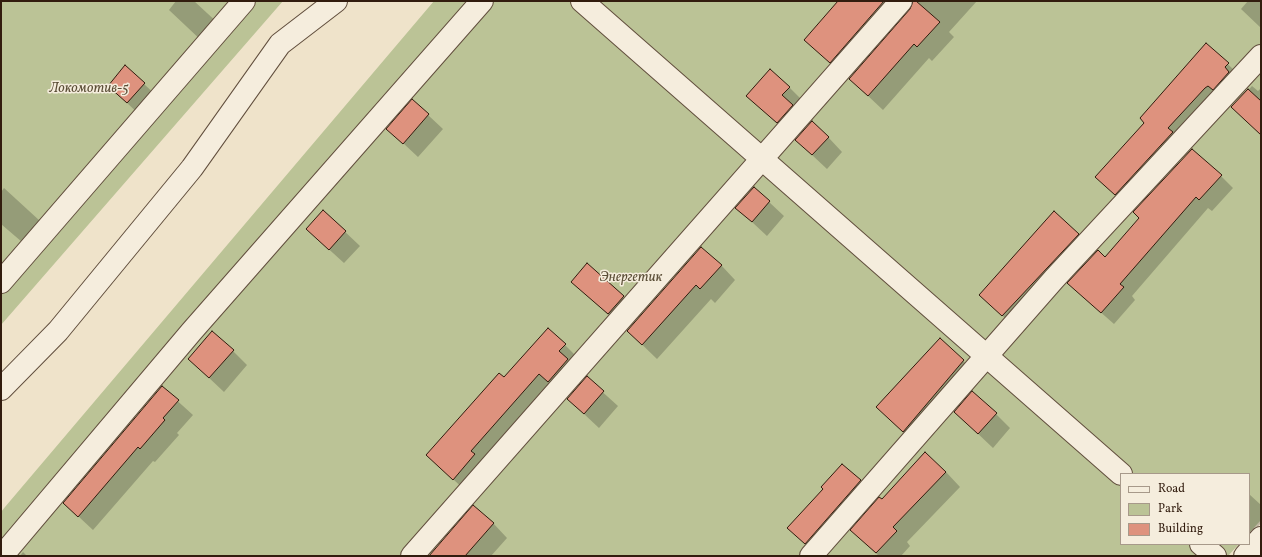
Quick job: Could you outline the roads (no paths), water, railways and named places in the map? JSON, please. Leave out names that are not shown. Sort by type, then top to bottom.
[{"type":"lane","points":[[1,282],[244,1]]},
{"type":"lane","points":[[1,389],[58,331],[192,168],[280,44],[336,1]]},
{"type":"lane","points":[[2,556],[192,331],[482,1]]},
{"type":"lane","points":[[582,1],[763,158],[1120,473]]},
{"type":"lane","points":[[412,556],[901,1]]},
{"type":"lane","points":[[811,556],[1054,279],[1261,56]]},
{"type":"lane","points":[[1245,556],[1261,538]]},
{"type":"lane","points":[[1202,545],[1215,556]]},
{"type":"park label","name":"Локомотив-5","points":[[89,89]]},
{"type":"park label","name":"Энергетик","points":[[631,278]]}]
